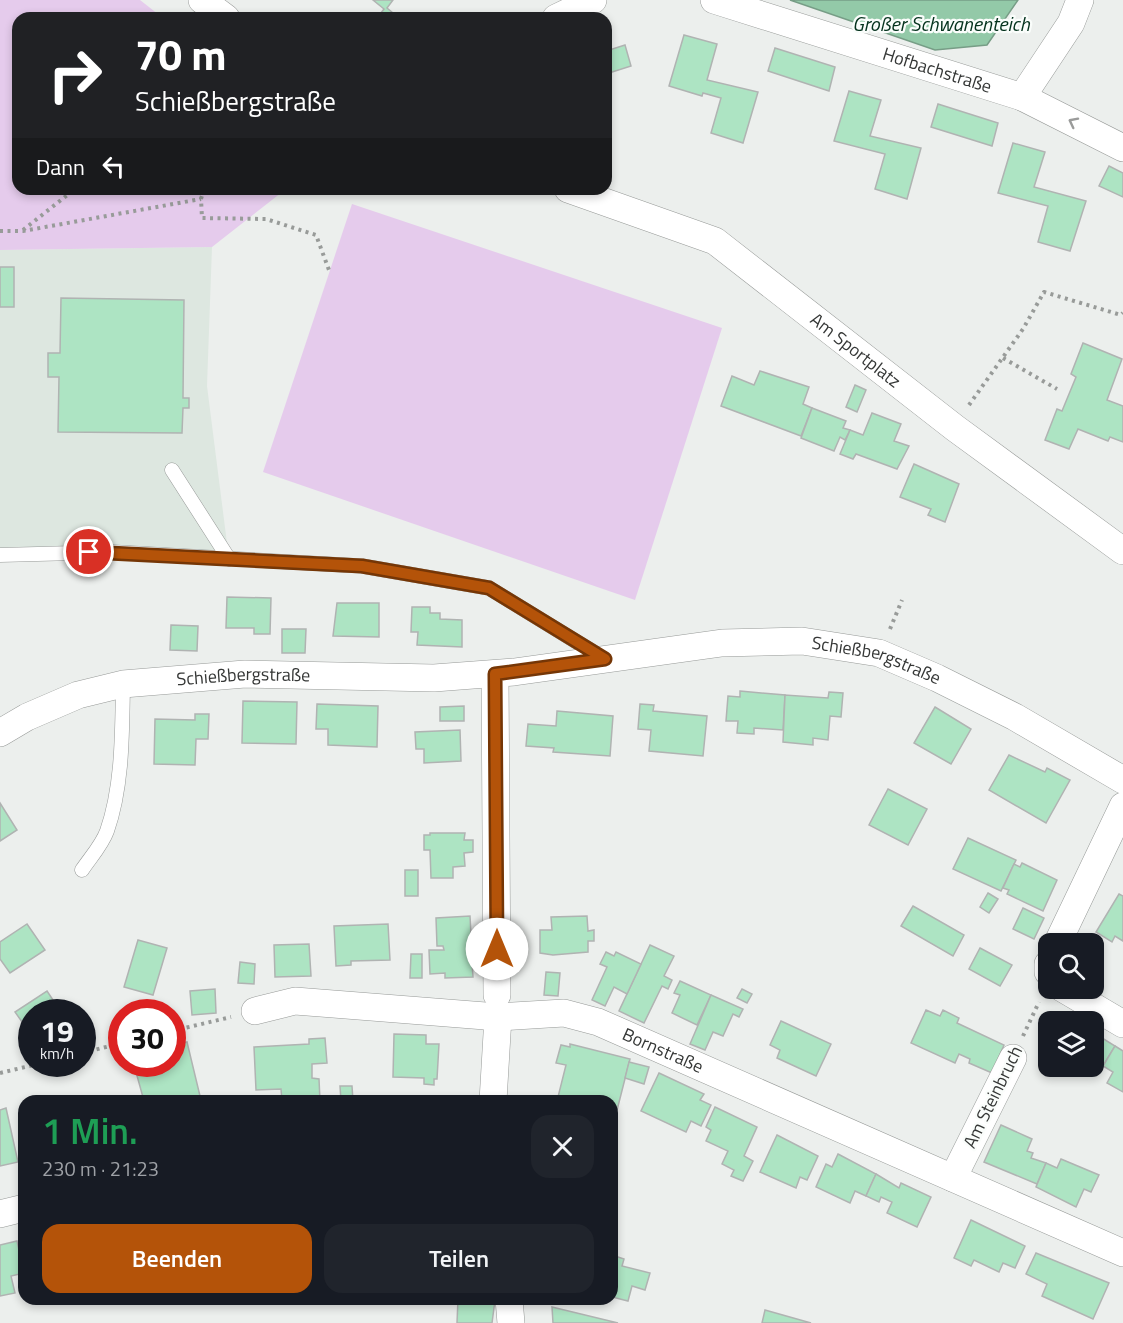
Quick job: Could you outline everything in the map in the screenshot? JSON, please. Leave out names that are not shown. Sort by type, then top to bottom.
[{"type":"street","points":[[202,0],[218,12]]},
{"type":"street","points":[[568,12],[593,0]]},
{"type":"street","name":"Hofbachstraße","points":[[714,0],[1023,97],[1123,148]]},
{"type":"street","points":[[1023,97],[1071,23],[1080,0]]},
{"type":"street","name":"Am Sportplatz","points":[[585,195],[715,241],[955,428],[1123,551]]},
{"type":"street","name":"Schießbergstraße","points":[[0,733],[27,717],[78,695],[123,684],[245,674],[434,678],[495,674],[722,643],[802,641],[879,653],[938,678],[1014,717],[1123,780]]},
{"type":"street","points":[[493,1095],[497,1006],[495,674]]},
{"type":"street","points":[[1062,933],[1123,806]]},
{"type":"street","points":[[1078,999],[1123,1024]]},
{"type":"street","name":"Bornstraße","points":[[255,1011],[295,1001],[497,1006],[564,1013],[598,1022],[1123,1253]]},
{"type":"street","name":"Am Steinbruch","points":[[953,1179],[1012,1058]]},
{"type":"street","points":[[0,1214],[18,1210]]},
{"type":"street","points":[[510,1305],[511,1323]]},
{"type":"lane","points":[[172,470],[229,559]]},
{"type":"lane","points":[[0,555],[112,552],[362,566],[489,588],[605,659]]},
{"type":"lane","points":[[82,870],[106,833],[114,801],[122,741],[123,684]]},
{"type":"path","points":[[23,231],[68,195]]},
{"type":"path","points":[[202,195],[202,218],[266,219],[316,235],[329,270]]},
{"type":"path","points":[[0,231],[23,231],[201,200]]},
{"type":"path","points":[[970,404],[1003,358],[1044,292],[1121,315],[1123,313]]},
{"type":"path","points":[[1003,358],[1057,389]]},
{"type":"path","name":"Am Steinbruch","points":[[1012,1058],[1043,999]]},
{"type":"path","points":[[186,1028],[255,1011]]},
{"type":"path","points":[[0,1073],[18,1069]]},
{"type":"shaded area","points":[[0,0],[140,0],[155,12],[12,12],[12,195],[278,195],[212,247],[0,250]]},
{"type":"shaded area","points":[[352,204],[722,328],[635,600],[263,472]]},
{"type":"shaded area","points":[[212,247],[207,386],[229,559],[0,555],[0,250]]},
{"type":"water","name":"Großer Schwanenteich","points":[[790,0],[1018,0],[987,45],[935,50]]},
{"type":"building","points":[[373,0],[393,0],[387,8],[392,12],[382,12],[384,9]]},
{"type":"building","points":[[684,35],[717,44],[707,80],[758,92],[743,143],[711,133],[721,98],[703,93],[702,96],[669,86]]},
{"type":"building","points":[[625,45],[631,66],[612,72],[612,49]]},
{"type":"building","points":[[775,48],[835,67],[829,91],[768,71]]},
{"type":"building","points":[[849,91],[881,100],[870,136],[921,148],[907,199],[875,189],[885,154],[834,141]]},
{"type":"building","points":[[938,104],[998,123],[992,146],[931,127]]},
{"type":"building","points":[[1013,143],[1045,152],[1034,187],[1086,201],[1070,251],[1038,242],[1048,206],[998,193]]},
{"type":"building","points":[[1109,166],[1123,173],[1123,197],[1099,186]]},
{"type":"building","points":[[0,267],[14,267],[14,307],[0,307]]},
{"type":"building","points":[[61,298],[184,300],[183,398],[189,398],[189,408],[183,408],[182,433],[58,432],[59,377],[48,377],[48,353],[60,353]]},
{"type":"building","points":[[1083,343],[1122,359],[1107,400],[1123,406],[1123,442],[1110,437],[1108,441],[1078,429],[1069,449],[1045,440],[1057,409],[1062,411],[1076,377],[1071,374]]},
{"type":"building","points":[[760,371],[809,387],[803,404],[812,408],[801,436],[721,406],[732,376],[754,385]]},
{"type":"building","points":[[855,385],[866,390],[857,412],[846,407]]},
{"type":"building","points":[[812,408],[846,421],[843,428],[850,430],[845,440],[840,437],[834,451],[801,438]]},
{"type":"building","points":[[872,413],[901,424],[894,441],[909,446],[897,469],[856,454],[853,459],[840,454],[850,430],[863,435]]},
{"type":"building","points":[[914,464],[959,484],[945,522],[928,515],[931,509],[900,497]]},
{"type":"building","points":[[227,597],[271,598],[270,634],[254,634],[254,628],[226,628]]},
{"type":"building","points":[[337,603],[379,603],[379,637],[333,636]]},
{"type":"building","points":[[412,607],[430,607],[430,613],[440,613],[440,619],[462,620],[462,647],[417,645],[418,632],[411,632]]},
{"type":"building","points":[[171,625],[198,626],[197,651],[170,650]]},
{"type":"building","points":[[282,629],[306,629],[305,653],[282,653]]},
{"type":"building","points":[[740,691],[785,695],[783,730],[754,728],[754,734],[737,733],[738,721],[726,721],[728,696],[740,697]]},
{"type":"building","points":[[829,692],[843,693],[841,717],[830,716],[828,740],[813,738],[813,745],[783,742],[785,695],[828,698]]},
{"type":"building","points":[[243,701],[297,702],[296,744],[242,743]]},
{"type":"building","points":[[317,704],[378,706],[377,747],[328,745],[328,729],[316,729]]},
{"type":"building","points":[[640,704],[654,705],[653,711],[707,716],[703,756],[649,751],[651,730],[638,729]]},
{"type":"building","points":[[464,706],[464,721],[440,721],[440,707]]},
{"type":"building","points":[[935,707],[971,729],[951,764],[914,743]]},
{"type":"building","points":[[557,711],[613,716],[610,756],[553,752],[554,748],[526,746],[528,724],[556,726]]},
{"type":"building","points":[[195,714],[209,714],[208,739],[196,739],[195,765],[154,764],[155,719],[195,720]]},
{"type":"building","points":[[460,730],[461,761],[424,763],[424,749],[416,749],[415,732]]},
{"type":"building","points":[[1009,755],[1045,772],[1047,768],[1070,780],[1046,823],[989,790]]},
{"type":"building","points":[[888,789],[927,809],[908,845],[869,825]]},
{"type":"building","points":[[0,803],[17,830],[0,841]]},
{"type":"building","points":[[430,833],[465,833],[464,840],[473,840],[473,852],[464,853],[465,866],[453,867],[453,878],[431,878],[430,850],[424,850],[424,835],[430,835]]},
{"type":"building","points":[[968,838],[1016,860],[1001,891],[953,869]]},
{"type":"building","points":[[1022,863],[1057,880],[1043,911],[1007,894],[1009,890],[1003,888],[1014,864],[1020,867]]},
{"type":"building","points":[[405,870],[418,870],[418,896],[405,896]]},
{"type":"building","points":[[988,893],[998,899],[989,913],[980,907]]},
{"type":"building","points":[[1119,894],[1123,896],[1123,941],[1115,936],[1112,942],[1104,937],[1104,933],[1096,932]]},
{"type":"building","points":[[913,906],[964,935],[953,956],[901,926]]},
{"type":"building","points":[[1023,908],[1044,918],[1034,939],[1013,929]]},
{"type":"building","points":[[470,916],[472,952],[477,952],[477,963],[472,963],[473,977],[445,978],[445,973],[430,974],[429,950],[444,950],[443,946],[437,946],[436,918]]},
{"type":"building","points":[[587,916],[588,931],[594,930],[594,941],[588,941],[588,952],[553,955],[540,953],[540,930],[552,930],[551,917]]},
{"type":"building","points":[[27,924],[45,950],[10,973],[0,959],[0,942]]},
{"type":"building","points":[[388,924],[390,960],[351,961],[351,965],[336,966],[334,926]]},
{"type":"building","points":[[138,940],[167,948],[153,995],[124,987]]},
{"type":"building","points":[[309,944],[311,976],[275,977],[274,945]]},
{"type":"building","points":[[650,945],[674,956],[664,976],[672,980],[668,989],[662,986],[644,1023],[619,1011]]},
{"type":"building","points":[[980,948],[1012,965],[1000,986],[969,969]]},
{"type":"building","points":[[606,952],[614,956],[616,952],[641,964],[627,994],[614,987],[605,1006],[592,1000],[607,967],[600,964]]},
{"type":"building","points":[[411,954],[422,954],[422,978],[410,978]]},
{"type":"building","points":[[240,962],[255,964],[254,984],[238,983]]},
{"type":"building","points":[[546,972],[560,973],[558,996],[544,995]]},
{"type":"building","points":[[680,981],[711,995],[697,1025],[672,1013],[680,995],[674,993]]},
{"type":"building","points":[[215,989],[216,1013],[192,1015],[190,991]]},
{"type":"building","points":[[742,989],[752,994],[747,1003],[737,998]]},
{"type":"building","points":[[47,991],[52,999],[35,999]]},
{"type":"building","points":[[711,995],[743,1009],[739,1017],[733,1014],[723,1036],[713,1032],[705,1050],[690,1044]]},
{"type":"building","points":[[926,1010],[940,1016],[943,1010],[959,1018],[957,1023],[1004,1045],[992,1073],[969,1063],[970,1059],[959,1054],[955,1063],[911,1043]]},
{"type":"building","points":[[781,1021],[831,1044],[816,1076],[777,1058],[780,1050],[770,1045]]},
{"type":"building","points":[[394,1034],[426,1035],[426,1044],[439,1044],[437,1079],[434,1079],[434,1085],[424,1084],[424,1078],[393,1077]]},
{"type":"building","points":[[325,1038],[327,1063],[312,1064],[312,1078],[319,1079],[320,1095],[282,1095],[281,1089],[256,1090],[254,1047],[309,1044],[309,1039]]},
{"type":"building","points":[[1104,1039],[1115,1046],[1104,1064]]},
{"type":"building","points":[[187,1042],[200,1095],[142,1095],[137,1077],[186,1077]]},
{"type":"building","points":[[570,1044],[630,1059],[618,1106],[618,1095],[558,1095],[566,1065],[556,1063],[561,1045],[570,1047]]},
{"type":"building","points":[[1115,1046],[1123,1051],[1123,1092],[1107,1083],[1113,1072],[1104,1064]]},
{"type":"building","points":[[629,1062],[649,1067],[644,1084],[625,1078]]},
{"type":"building","points":[[659,1073],[704,1094],[700,1100],[711,1105],[701,1126],[691,1121],[686,1132],[641,1111]]},
{"type":"building","points":[[340,1086],[352,1086],[353,1095],[341,1095]]},
{"type":"building","points":[[715,1107],[757,1127],[744,1156],[753,1161],[743,1181],[731,1176],[734,1170],[722,1164],[728,1151],[706,1141],[711,1130],[706,1127]]},
{"type":"building","points":[[6,1108],[18,1162],[0,1166],[0,1110]]},
{"type":"building","points":[[1001,1125],[1032,1139],[1027,1151],[1033,1153],[1031,1158],[1046,1163],[1037,1184],[984,1162]]},
{"type":"building","points":[[777,1135],[818,1156],[807,1180],[800,1177],[796,1188],[760,1172]]},
{"type":"building","points":[[838,1154],[876,1174],[866,1196],[855,1191],[850,1203],[816,1187],[826,1164],[832,1167]]},
{"type":"building","points":[[1061,1159],[1099,1175],[1091,1192],[1084,1189],[1076,1207],[1036,1187],[1046,1163],[1057,1168]]},
{"type":"building","points":[[876,1174],[899,1188],[901,1183],[931,1197],[917,1227],[887,1213],[892,1202],[881,1197],[879,1202],[866,1196]]},
{"type":"building","points":[[971,1220],[1025,1246],[1015,1268],[1003,1263],[999,1272],[974,1260],[971,1266],[954,1258]]},
{"type":"building","points":[[17,1241],[18,1274],[11,1276],[15,1293],[0,1296],[0,1245]]},
{"type":"building","points":[[1036,1253],[1109,1283],[1093,1319],[1042,1296],[1047,1284],[1026,1274]]},
{"type":"building","points":[[618,1257],[624,1259],[622,1266],[650,1273],[645,1290],[632,1286],[628,1301],[618,1298]]},
{"type":"building","points":[[458,1305],[494,1305],[492,1323],[457,1323]]},
{"type":"building","points":[[552,1307],[618,1323],[553,1323]]},
{"type":"building","points":[[765,1310],[811,1323],[762,1323]]},
{"type":"route","points":[[89,552],[362,566],[489,588],[605,659],[495,674],[497,949]]}]
